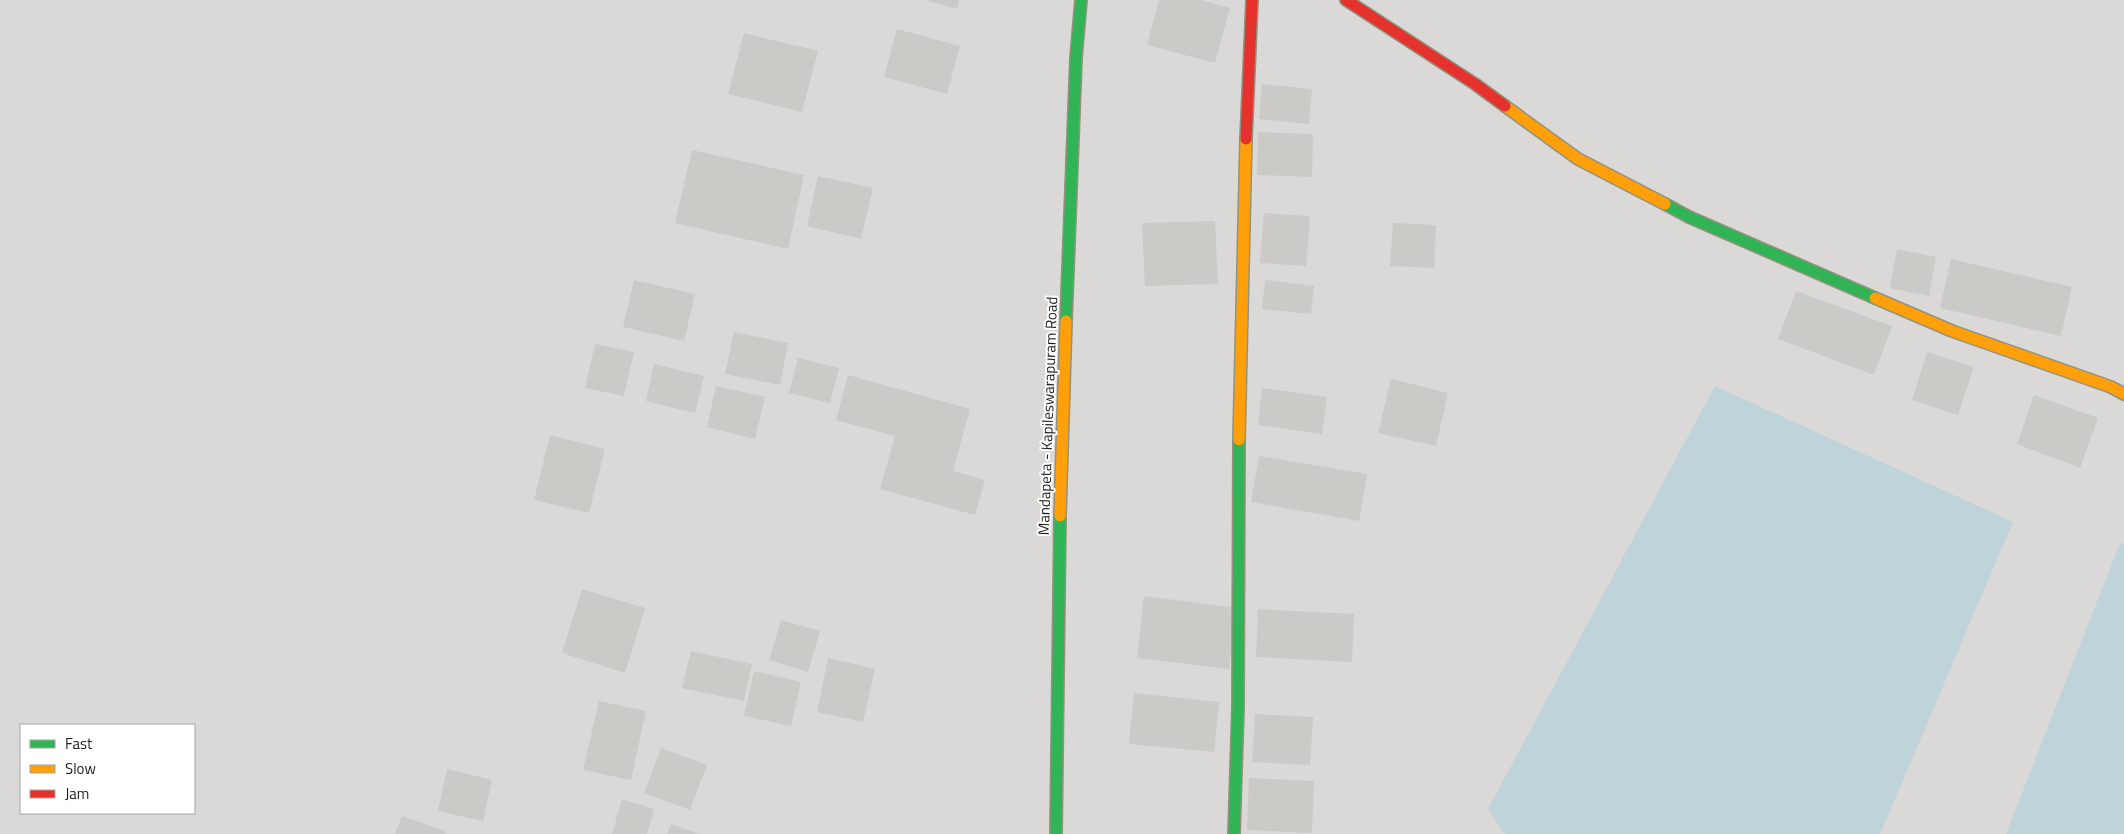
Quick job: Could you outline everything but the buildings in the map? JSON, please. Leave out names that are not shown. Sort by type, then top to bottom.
[{"type":"street","name":"Mandapeta - Kapileswarapuram Road","points":[[1056,834],[1060,474],[1076,58],[1081,0]]},
{"type":"street","points":[[1234,834],[1238,745],[1239,493],[1245,140],[1252,0]]},
{"type":"street","points":[[1346,0],[1475,84],[1578,159],[1689,217],[1952,332],[2124,394]]},
{"type":"shaded area","points":[[0,0],[2124,0],[2124,834],[0,834]]},
{"type":"water","points":[[1715,386],[2013,522],[1880,834],[1505,834],[1488,809]]},
{"type":"water","points":[[2120,543],[2124,544],[2124,834],[2006,834]]},
{"type":"traffic: fast","points":[[1066,321],[1076,58],[1081,0]]},
{"type":"traffic: fast","points":[[1665,204],[1689,217],[1875,298]]},
{"type":"traffic: fast","points":[[1234,834],[1238,707],[1239,440]]},
{"type":"traffic: fast","points":[[1056,834],[1060,516]]},
{"type":"traffic: slow","points":[[1505,106],[1578,159],[1665,204]]},
{"type":"traffic: slow","points":[[1239,440],[1246,139]]},
{"type":"traffic: slow","points":[[1875,298],[1952,331],[2111,387],[2124,394]]},
{"type":"traffic: slow","points":[[1060,516],[1066,321]]},
{"type":"traffic: jam","points":[[1246,139],[1252,0]]},
{"type":"traffic: jam","points":[[1346,0],[1475,84],[1505,106]]}]
